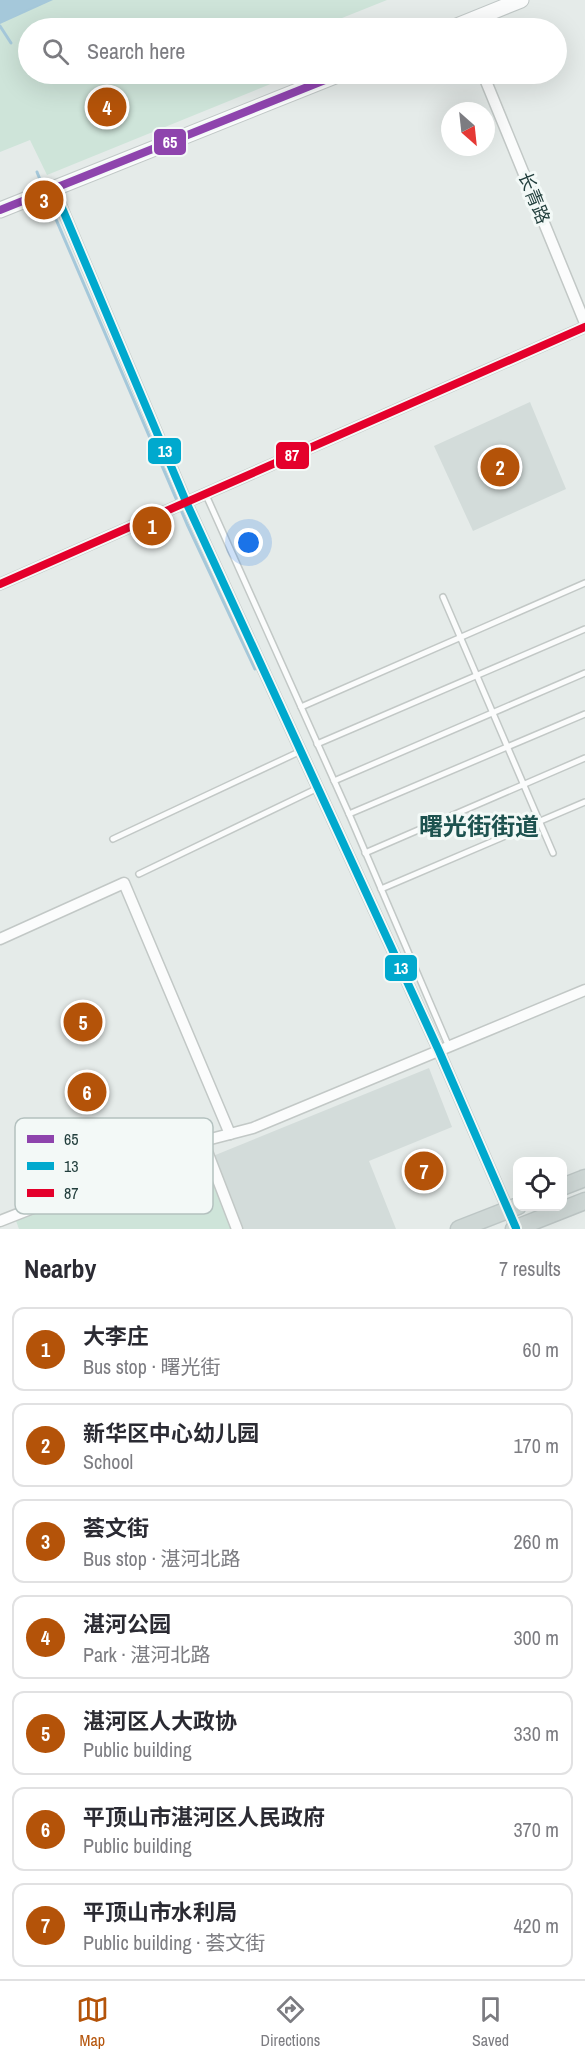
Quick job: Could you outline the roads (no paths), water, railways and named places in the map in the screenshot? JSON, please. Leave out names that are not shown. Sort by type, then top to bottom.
[{"type":"main road","points":[[567,1185],[585,1178]]},
{"type":"main road","points":[[515,1229],[585,1201]]},
{"type":"main road","points":[[459,1229],[513,1208]]},
{"type":"street","points":[[480,18],[521,0]]},
{"type":"street","points":[[0,210],[315,84]]},
{"type":"street","name":"长青路","points":[[487,84],[585,325]]},
{"type":"street","points":[[47,192],[181,506],[444,1049],[513,1208]]},
{"type":"street","points":[[0,584],[206,495],[585,325]]},
{"type":"street","points":[[0,939],[124,883],[230,1134]]},
{"type":"street","points":[[213,1138],[253,1128],[585,990]]},
{"type":"street","points":[[213,1167],[237,1229]]},
{"type":"street","points":[[513,1211],[515,1229]]},
{"type":"street","points":[[0,1221],[18,1214]]},
{"type":"lane","points":[[206,495],[349,814],[444,1049]]},
{"type":"lane","points":[[301,707],[585,583]]},
{"type":"lane","points":[[443,597],[553,853]]},
{"type":"lane","points":[[317,744],[585,629]]},
{"type":"lane","points":[[334,781],[585,673]]},
{"type":"lane","points":[[349,814],[585,714]]},
{"type":"lane","points":[[113,839],[301,751]]},
{"type":"lane","points":[[365,853],[585,758]]},
{"type":"lane","points":[[139,874],[318,788]]},
{"type":"lane","points":[[381,889],[585,802]]},
{"type":"water","points":[[0,0],[53,0],[0,24]]},
{"type":"waterway","points":[[0,26],[11,43]]},
{"type":"waterway","points":[[37,172],[43,187]]},
{"type":"waterway","points":[[46,196],[187,524],[255,669]]},
{"type":"place","name":"湛河公园","points":[[107,107]]},
{"type":"place","name":"荟文街","points":[[44,200]]},
{"type":"place","name":"新华区中心幼儿园","points":[[500,467]]},
{"type":"place","name":"大李庄","points":[[152,526]]},
{"type":"place","name":"湛河区人大政协","points":[[83,1022]]},
{"type":"place","name":"平顶山市湛河区人民政府","points":[[87,1092]]},
{"type":"place","name":"平顶山市水利局","points":[[424,1171]]},
{"type":"district","name":"曙光街街道","points":[[479,827]]}]
